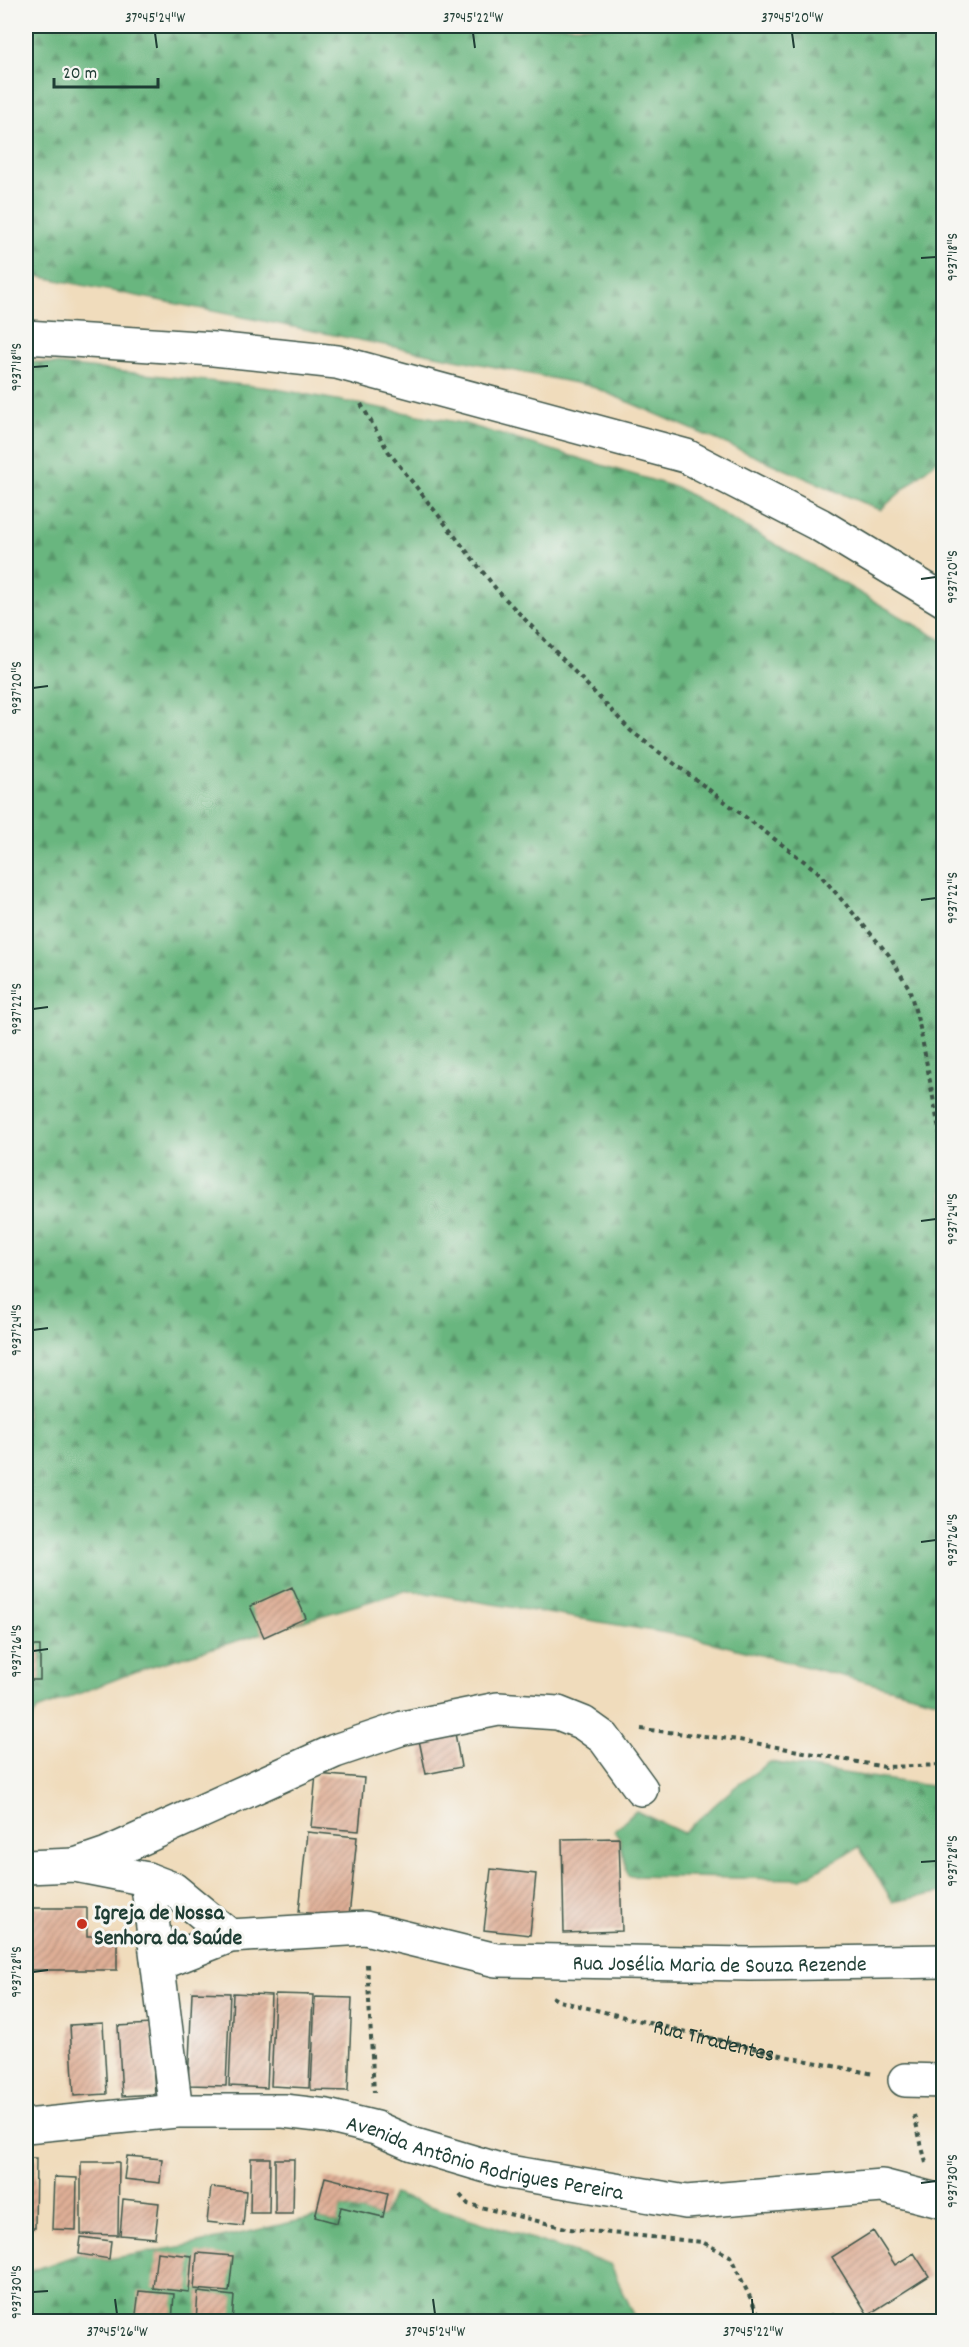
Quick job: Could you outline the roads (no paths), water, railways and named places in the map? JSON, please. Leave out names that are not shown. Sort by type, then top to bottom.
[{"type":"street","points":[[26,337],[214,350],[337,362],[686,456],[820,525],[944,600]]},
{"type":"street","points":[[75,1865],[107,1854],[335,1750],[403,1728],[498,1709],[558,1713],[583,1723],[604,1738],[641,1789]]},
{"type":"street","points":[[26,1867],[75,1865],[147,1879],[174,1889],[230,1936]]},
{"type":"street","points":[[147,1879],[176,2111]]},
{"type":"street","name":"Rua Josélia Maria de Souza Rezende","points":[[159,1964],[230,1936],[365,1928],[496,1960],[750,1964],[944,1961]]},
{"type":"street","points":[[905,2080],[944,2081]]},
{"type":"street","name":"Avenida Antônio Rodrigues Pereira","points":[[26,2126],[176,2111],[284,2111],[327,2116],[376,2128],[412,2144],[503,2171],[686,2202],[882,2186],[944,2202]]},
{"type":"place","name":"Igreja de Nossa Senhora da Saúde","points":[[82,1924]]}]
